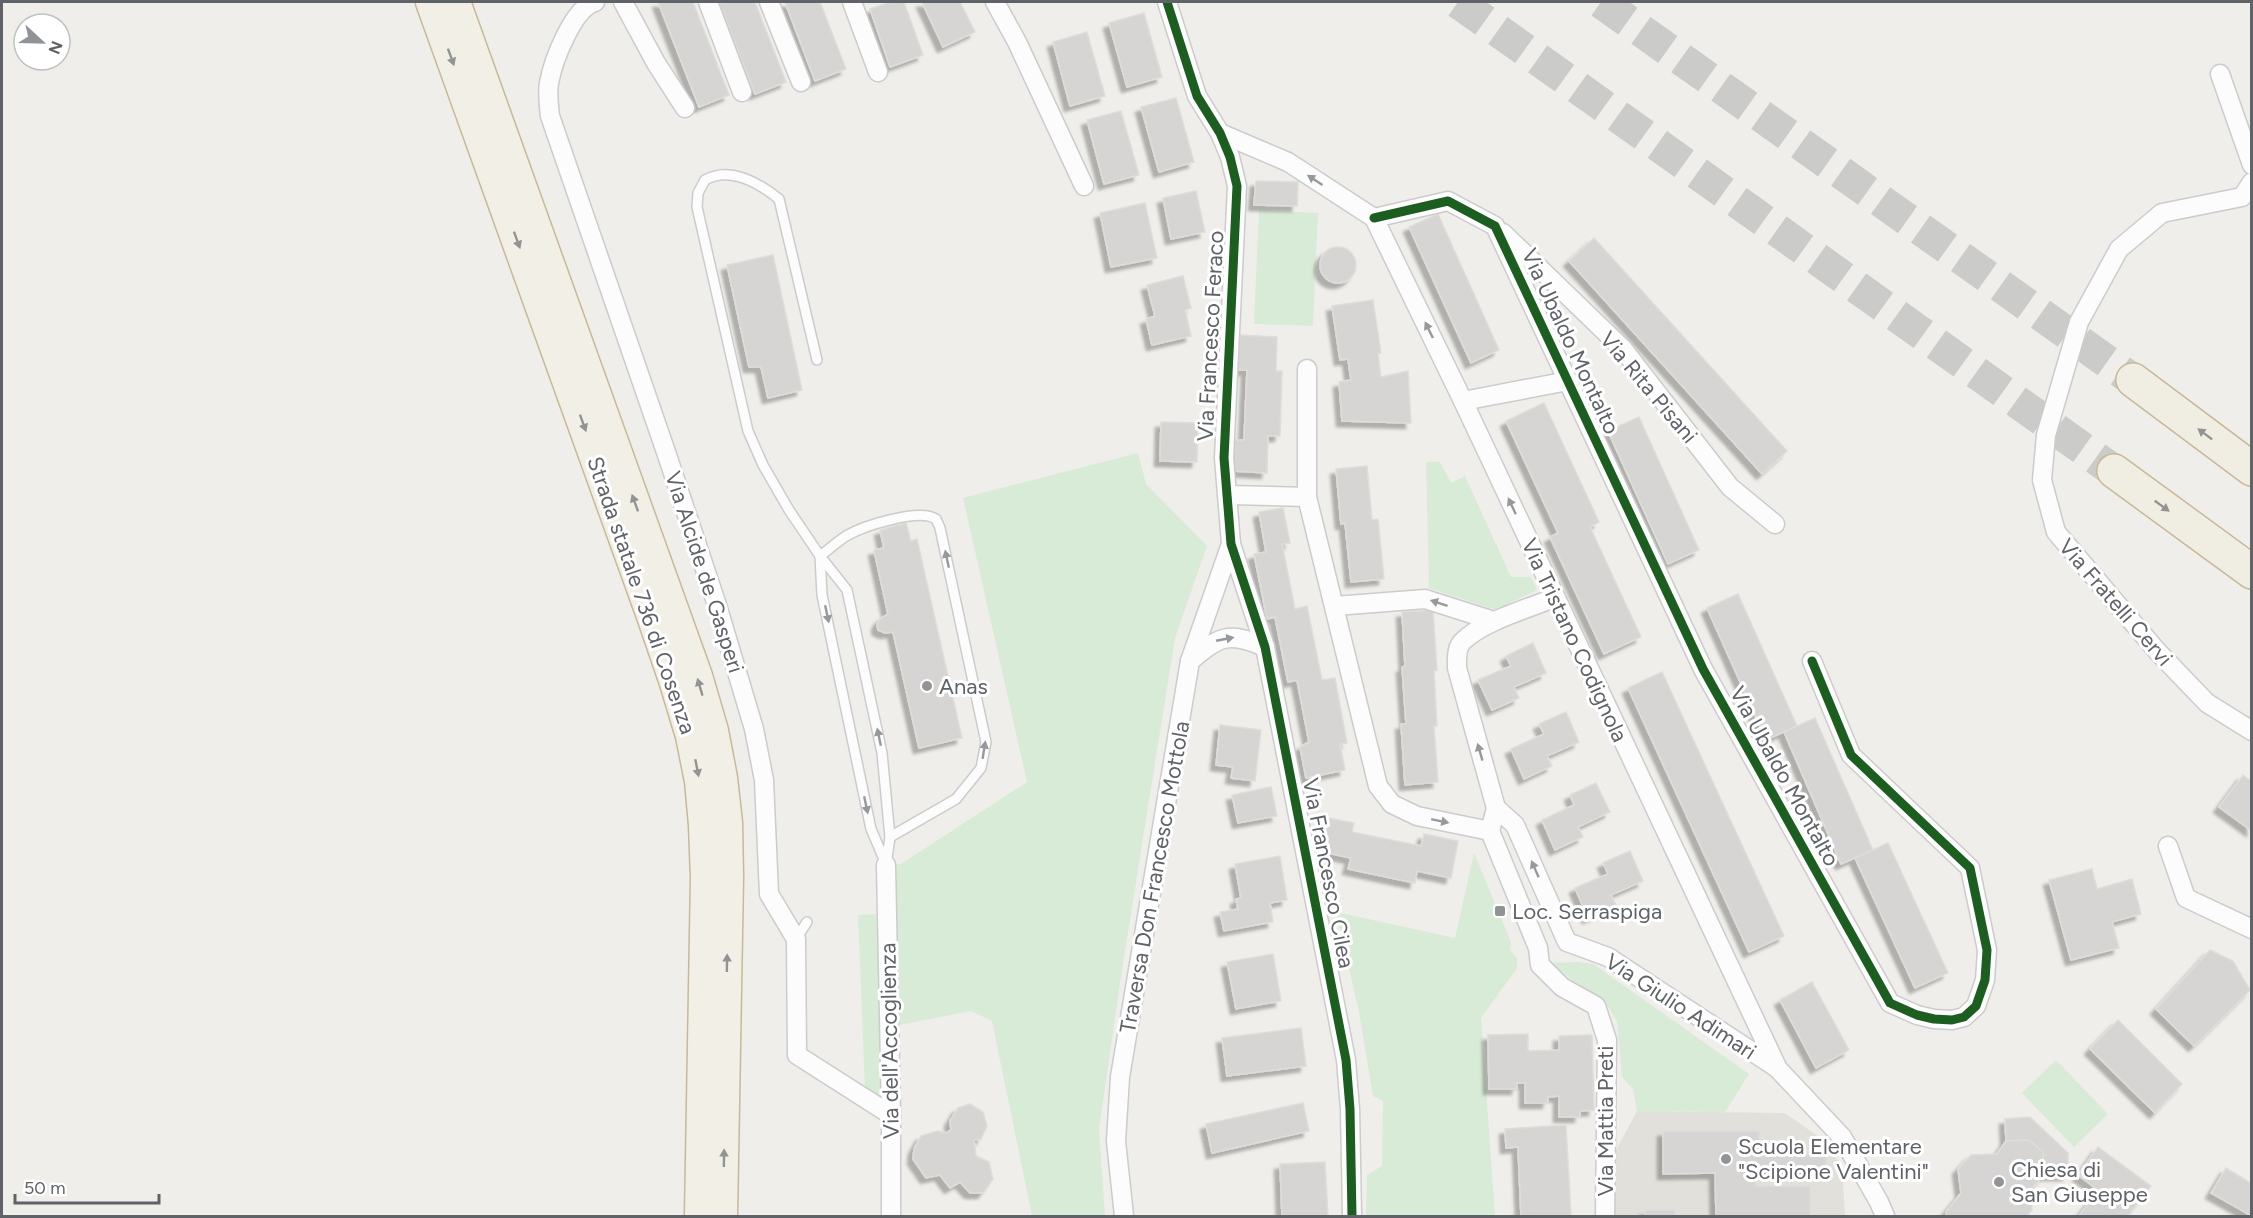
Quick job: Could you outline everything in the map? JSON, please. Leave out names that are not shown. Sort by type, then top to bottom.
[{"type":"highway","name":"Strada statale 736 di Cosenza","points":[[431,2],[675,683],[700,781],[706,877],[700,1216]]},
{"type":"highway","name":"Strada statale 736 di Cosenza","points":[[455,2],[697,676],[713,731],[722,778],[727,823],[723,1216]]},
{"type":"highway","points":[[2133,380],[2252,469]]},
{"type":"highway","points":[[2114,471],[2252,572]]},
{"type":"street","name":"Via Alcide de Gasperi","points":[[590,2],[573,23],[557,54],[548,85],[550,117],[717,605],[754,729],[764,780],[769,894],[796,939]]},
{"type":"street","points":[[623,2],[656,63],[685,108]]},
{"type":"street","points":[[708,2],[742,92]]},
{"type":"street","points":[[769,2],[801,82]]},
{"type":"street","points":[[852,2],[878,72]]},
{"type":"street","points":[[995,2],[1017,42],[1084,186]]},
{"type":"street","name":"Via Francesco Feraco","points":[[1167,2],[1197,96],[1220,133],[1230,157],[1237,186],[1224,458],[1231,544]]},
{"type":"street","points":[[2220,74],[2252,165]]},
{"type":"street","points":[[1220,133],[1288,162],[1374,218],[1448,201],[1495,226]]},
{"type":"street","name":"Via Fratelli Cervi","points":[[2252,182],[2242,197],[2162,213],[2119,249],[2079,322],[2046,435],[2042,480],[2056,532],[2157,651],[2207,703],[2252,731]]},
{"type":"street","name":"Via Tristano Codignola","points":[[1374,218],[1463,401],[1778,1069],[1842,1137],[1881,1212]]},
{"type":"street","name":"Via Ubaldo Montalto","points":[[1495,226],[1703,669],[1890,1004],[1934,1019],[1952,1020],[1964,1017],[1976,1006],[1985,980],[1988,950],[1970,868],[1851,755],[1812,661]]},
{"type":"street","name":"Via Rita Pisani","points":[[1495,226],[1623,349],[1730,487],[1775,524]]},
{"type":"street","points":[[1307,369],[1307,497],[1378,786],[1392,804],[1417,816],[1490,831],[1496,808],[1457,668],[1457,653],[1462,641],[1494,621],[1554,598]]},
{"type":"street","points":[[1463,401],[1568,381]]},
{"type":"street","points":[[1228,495],[1307,497]]},
{"type":"street","name":"Via Francesco Cilea","points":[[1231,544],[1265,647],[1346,1060],[1350,1109],[1352,1216]]},
{"type":"street","name":"Traversa Don Francesco Mottola","points":[[1126,1214],[1116,1141],[1120,1077],[1190,661],[1231,544]]},
{"type":"street","points":[[1335,606],[1425,599],[1494,621]]},
{"type":"street","points":[[1190,661],[1213,642],[1231,637],[1245,638],[1265,647]]},
{"type":"street","points":[[1496,808],[1515,825],[1567,942],[1538,948]]},
{"type":"street","name":"Via Mattia Preti","points":[[1490,831],[1538,948],[1540,965],[1562,987],[1596,1006],[1607,1040],[1605,1216]]},
{"type":"street","points":[[2168,846],[2186,898],[2252,929]]},
{"type":"street","name":"Via dell'Accoglienza","points":[[886,865],[891,1216]]},
{"type":"street","points":[[796,939],[796,1055],[891,1115]]},
{"type":"street","name":"Via Giulio Adimari","points":[[1567,942],[1608,957],[1778,1069]]},
{"type":"lane","points":[[817,360],[779,199],[758,183],[744,178],[716,176],[705,180],[698,193],[697,207],[748,431],[763,465],[784,501],[820,556],[847,590],[882,753],[890,837],[886,865]]},
{"type":"lane","points":[[820,556],[846,536],[877,523],[924,515],[936,519],[940,528],[986,742],[981,768],[956,799],[890,837]]},
{"type":"lane","points":[[820,556],[822,595],[871,829],[886,865]]},
{"type":"lane","points":[[796,939],[807,922]]},
{"type":"shaded area","name":"Scuola Elementare \"Scipione Valentini\"","points":[[1637,1111],[1785,1113],[1815,1134],[1842,1165],[1845,1216],[1615,1216],[1614,1154]]},
{"type":"green space","points":[[1259,210],[1318,213],[1313,326],[1254,324]]},
{"type":"green space","points":[[1138,453],[1146,484],[1207,546],[1175,638],[1122,970],[1099,1129],[1105,1216],[1032,1216],[992,1021],[971,1011],[894,1026],[889,865],[901,864],[1027,782],[963,498]]},
{"type":"green space","points":[[1426,462],[1440,462],[1451,483],[1465,476],[1511,577],[1531,577],[1537,590],[1496,610],[1429,588]]},
{"type":"green space","points":[[1474,853],[1511,942],[1510,950],[1517,958],[1517,968],[1481,1018],[1495,1216],[1366,1216],[1367,1175],[1382,1166],[1383,1101],[1373,1096],[1359,1012],[1336,912],[1455,938]]},
{"type":"green space","points":[[876,914],[884,1097],[865,1089],[858,915]]},
{"type":"green space","points":[[1550,963],[1593,964],[1749,1074],[1725,1112],[1637,1111],[1633,1089],[1622,1077],[1617,1021],[1609,1008]]},
{"type":"green space","points":[[2056,1060],[2108,1114],[2074,1147],[2022,1093]]},
{"type":"building","points":[[658,2],[693,2],[729,95],[699,107]]},
{"type":"building","points":[[719,2],[755,2],[786,82],[755,94]]},
{"type":"building","points":[[785,2],[820,2],[846,69],[815,81]]},
{"type":"building","points":[[891,2],[904,2],[923,55],[890,67],[870,9]]},
{"type":"building","points":[[922,2],[960,2],[975,32],[943,47]]},
{"type":"building","points":[[1144,13],[1162,77],[1127,87],[1109,23]]},
{"type":"building","points":[[1087,32],[1105,96],[1070,106],[1053,42]]},
{"type":"building","points":[[1176,98],[1194,162],[1159,172],[1141,107]]},
{"type":"building","points":[[1121,111],[1139,175],[1104,184],[1087,120]]},
{"type":"building","points":[[1256,181],[1298,182],[1297,206],[1254,205]]},
{"type":"building","points":[[1196,191],[1205,232],[1171,239],[1163,198]]},
{"type":"building","points":[[1145,203],[1157,258],[1111,267],[1100,213]]},
{"type":"building","points":[[1438,214],[1499,350],[1471,363],[1409,227]]},
{"type":"building","points":[[1594,238],[1787,451],[1762,474],[1569,261]]},
{"type":"building","points":[[1338,247],[1350,253],[1356,265],[1350,277],[1338,283],[1326,277],[1320,265],[1326,253]]},
{"type":"building","points":[[773,255],[802,390],[768,398],[761,367],[749,367],[727,265]]},
{"type":"building","points":[[1183,276],[1191,308],[1185,310],[1191,336],[1152,345],[1146,319],[1155,316],[1147,285]]},
{"type":"building","points":[[1373,300],[1381,353],[1378,354],[1381,377],[1408,371],[1411,423],[1342,421],[1339,382],[1351,380],[1348,359],[1340,360],[1332,306]]},
{"type":"building","points":[[1240,335],[1277,337],[1276,371],[1282,371],[1280,436],[1268,436],[1267,473],[1233,471],[1234,440],[1244,440],[1247,370],[1238,370]]},
{"type":"building","points":[[1544,403],[1599,522],[1590,527],[1641,637],[1604,654],[1550,537],[1558,533],[1506,421]]},
{"type":"building","points":[[1639,417],[1699,550],[1668,564],[1608,431]]},
{"type":"building","points":[[1161,422],[1198,423],[1197,462],[1160,461]]},
{"type":"building","points":[[1367,466],[1372,520],[1378,519],[1384,579],[1351,582],[1345,523],[1341,524],[1336,469]]},
{"type":"building","points":[[1283,508],[1290,543],[1282,544],[1295,609],[1307,606],[1322,680],[1335,678],[1347,743],[1340,744],[1345,770],[1306,778],[1300,747],[1309,742],[1297,680],[1288,682],[1275,617],[1267,619],[1254,554],[1266,552],[1259,512]]},
{"type":"building","name":"Anas","points":[[906,523],[911,541],[917,539],[962,738],[919,748],[893,632],[885,633],[878,630],[877,625],[880,619],[888,614],[874,550],[884,548],[880,530]]},
{"type":"building","points":[[1738,594],[1797,726],[1766,740],[1707,608]]},
{"type":"building","points":[[1433,610],[1437,670],[1434,671],[1437,726],[1434,726],[1438,782],[1405,785],[1401,724],[1406,724],[1402,667],[1405,666],[1402,612]]},
{"type":"building","points":[[1533,643],[1546,673],[1514,687],[1519,698],[1492,710],[1478,680],[1511,666],[1506,656]]},
{"type":"building","points":[[1662,672],[1784,936],[1749,952],[1628,688]]},
{"type":"building","points":[[1566,712],[1579,742],[1547,756],[1552,766],[1524,779],[1511,749],[1544,734],[1539,724]]},
{"type":"building","points":[[1815,718],[1873,850],[1841,864],[1784,732]]},
{"type":"building","points":[[1220,725],[1261,730],[1255,781],[1231,778],[1233,767],[1216,765]]},
{"type":"building","points":[[2243,775],[2252,782],[2252,831],[2219,807]]},
{"type":"building","points":[[1596,783],[1610,812],[1578,827],[1583,837],[1555,850],[1542,820],[1574,805],[1570,795]]},
{"type":"building","points":[[1271,787],[1277,816],[1238,823],[1232,795]]},
{"type":"building","points":[[1324,817],[1354,823],[1352,832],[1421,846],[1424,834],[1458,841],[1451,878],[1417,871],[1415,883],[1348,869],[1351,858],[1318,851]]},
{"type":"building","points":[[1888,843],[1948,973],[1915,988],[1855,858]]},
{"type":"building","points":[[1630,851],[1643,881],[1611,895],[1616,905],[1588,918],[1575,888],[1608,874],[1603,863]]},
{"type":"building","points":[[1280,856],[1287,900],[1270,903],[1273,922],[1224,931],[1220,912],[1238,909],[1236,899],[1241,898],[1235,864]]},
{"type":"building","points":[[2092,869],[2097,889],[2132,879],[2141,914],[2112,922],[2119,948],[2071,960],[2049,880]]},
{"type":"building","points":[[2210,950],[2233,961],[2250,990],[2194,1046],[2156,1009]]},
{"type":"building","points":[[1273,954],[1281,1001],[1236,1009],[1227,962]]},
{"type":"building","points":[[1812,982],[1849,1050],[1816,1068],[1780,1000]]},
{"type":"building","points":[[2118,1020],[2182,1084],[2155,1113],[2090,1049]]},
{"type":"building","points":[[1301,1028],[1306,1066],[1227,1076],[1222,1038]]},
{"type":"building","points":[[1528,1034],[1528,1051],[1559,1050],[1559,1036],[1592,1035],[1594,1110],[1580,1111],[1580,1117],[1559,1117],[1559,1096],[1548,1097],[1548,1103],[1525,1103],[1525,1083],[1517,1083],[1517,1089],[1489,1089],[1488,1035]]},
{"type":"building","points":[[1303,1103],[1309,1131],[1212,1153],[1206,1124]]},
{"type":"building","points":[[970,1104],[983,1112],[987,1126],[981,1139],[974,1140],[976,1156],[989,1162],[993,1179],[983,1193],[970,1193],[960,1182],[950,1188],[940,1175],[926,1178],[913,1159],[914,1149],[921,1136],[938,1131],[946,1133],[951,1130],[950,1121],[958,1108]]},
{"type":"building","points":[[2030,1117],[2068,1153],[2068,1175],[2044,1175],[2043,1152],[2029,1140],[2006,1141],[2005,1119]]},
{"type":"building","points":[[1566,1125],[1571,1215],[1521,1216],[1518,1147],[1506,1148],[1505,1129]]},
{"type":"building","points":[[1663,1131],[1759,1131],[1760,1155],[1826,1155],[1826,1170],[1756,1171],[1756,1186],[1810,1186],[1810,1216],[1716,1216],[1715,1173],[1663,1174]]},
{"type":"building","name":"Chiesa di San Giuseppe","points":[[2029,1140],[2043,1152],[2044,1175],[2031,1189],[2032,1210],[2027,1216],[1946,1216],[1946,1212],[1961,1193],[1958,1169],[1971,1155],[1997,1154],[2006,1141]]},
{"type":"building","points":[[2098,1147],[2151,1186],[2128,1216],[2079,1216],[2098,1190],[2078,1175]]},
{"type":"building","points":[[1325,1162],[1328,1216],[1282,1216],[1280,1164]]},
{"type":"building","points":[[2226,1168],[2252,1184],[2252,1216],[2211,1193]]},
{"type":"building","points":[[1645,1210],[1675,1210],[1675,1216],[1645,1216]]},
{"type":"tunnel","points":[[1458,2],[2114,471]]},
{"type":"tunnel","points":[[1601,2],[2133,380]]},
{"type":"cycle path","points":[[1167,2],[1197,96],[1220,133],[1230,157],[1237,186],[1224,458],[1231,544],[1265,647],[1346,1060],[1350,1109],[1352,1216]]},
{"type":"cycle path","points":[[1374,218],[1448,201],[1495,226],[1703,669],[1890,1003],[1917,1015],[1934,1019],[1952,1020],[1964,1017],[1976,1006],[1985,980],[1987,950],[1970,868],[1851,755],[1812,661]]},
{"type":"place","name":"Anas","points":[[927,686]]},
{"type":"place","name":"Loc. Serraspiga","points":[[1500,911]]},
{"type":"place","name":"Scuola Elementare \"Scipione Valentini\"","points":[[1726,1159]]},
{"type":"place","name":"Chiesa di San Giuseppe","points":[[1999,1182]]}]
